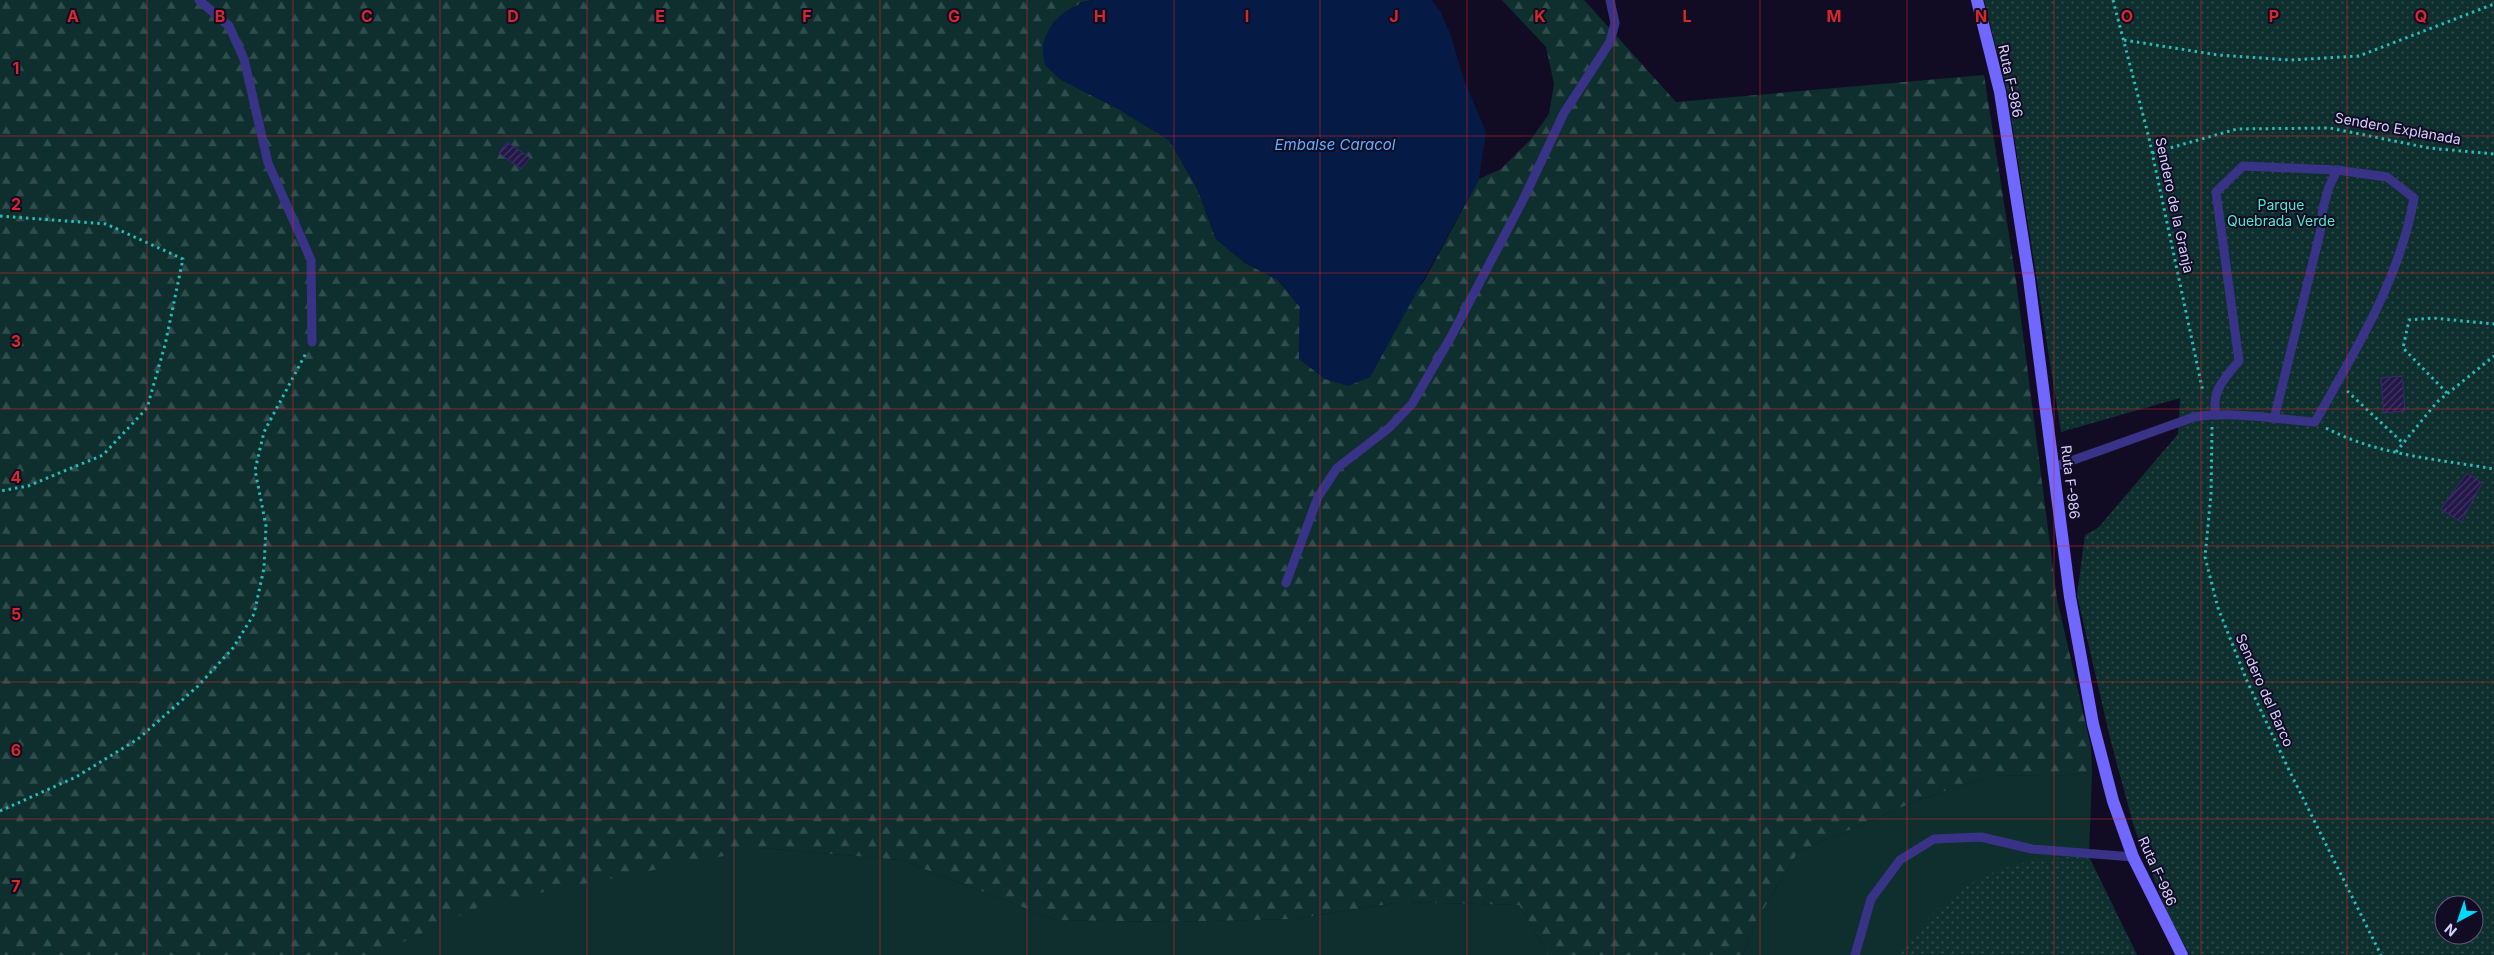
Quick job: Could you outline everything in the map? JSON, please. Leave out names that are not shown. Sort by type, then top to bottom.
[{"type":"main road","name":"Ruta F-986","points":[[1977,0],[2000,92],[2029,279],[2070,597],[2093,724],[2112,801],[2134,857],[2182,955]]},
{"type":"lane","points":[[199,0],[229,26],[244,59],[268,163],[311,260],[312,342]]},
{"type":"lane","points":[[1286,584],[1318,497],[1337,468],[1389,428],[1412,404],[1452,335],[1523,200],[1564,113],[1610,42],[1615,23],[1610,0]]},
{"type":"lane","points":[[2054,468],[2194,417],[2213,415],[2315,422],[2375,316],[2410,221],[2414,198],[2387,177],[2337,170],[2243,166],[2216,192],[2239,361],[2217,388],[2213,415]]},
{"type":"lane","points":[[2274,419],[2318,242],[2323,208],[2329,187],[2337,170]]},
{"type":"lane","points":[[1855,955],[1871,899],[1900,860],[1934,840],[1981,837],[2032,849],[2134,857]]},
{"type":"path","name":"Sendero de la Granja","points":[[2114,0],[2213,415]]},
{"type":"path","points":[[2124,40],[2218,55],[2290,60],[2359,56],[2494,4]]},
{"type":"path","name":"Sendero Explanada","points":[[2152,153],[2237,128],[2330,128],[2429,148],[2494,154]]},
{"type":"path","points":[[0,216],[106,224],[182,259],[165,345],[147,408],[103,455],[28,486],[0,491]]},
{"type":"path","points":[[2447,393],[2403,348],[2409,320],[2432,318],[2494,324]]},
{"type":"path","points":[[0,811],[76,777],[138,739],[198,686],[233,648],[254,614],[264,568],[266,526],[255,470],[264,432],[312,342]]},
{"type":"path","points":[[2396,452],[2437,402],[2494,356]]},
{"type":"path","points":[[2337,383],[2403,443]]},
{"type":"path","name":"Sendero del Barco","points":[[2213,415],[2211,494],[2205,557],[2218,608],[2248,681],[2284,760],[2381,955]]},
{"type":"path","points":[[2315,422],[2342,436],[2396,452],[2494,469]]},
{"type":"green space","points":[[0,0],[1093,0],[1079,3],[1120,110],[1169,140],[1197,188],[1216,239],[1245,263],[1278,280],[1300,307],[1299,359],[1423,283],[1479,179],[1501,169],[1532,138],[1549,114],[1554,84],[1546,47],[1502,0],[1584,0],[1676,102],[1984,75],[2016,280],[2057,599],[2091,747],[2092,773],[2055,776],[1992,775],[1916,801],[1798,852],[1757,920],[1743,955],[1548,955],[1519,905],[1401,902],[1294,919],[1173,922],[1056,920],[901,860],[763,848],[485,904],[375,955],[0,955]]},
{"type":"green space","name":"Parque Quebrada Verde","points":[[1984,0],[2494,0],[2494,955],[2190,955],[2168,915],[2134,827],[2111,742],[2077,595],[2085,535],[2098,528],[2178,434],[2180,398],[2061,432],[2007,91]]},
{"type":"green space","points":[[2092,773],[2089,857],[2137,955],[1743,955],[1757,920],[1798,852],[1916,801],[1992,775],[2055,776]]},
{"type":"green space","points":[[763,848],[901,860],[1056,920],[1173,922],[1294,919],[1401,902],[1519,905],[1548,955],[327,955],[479,884]]},
{"type":"green space","points":[[2067,857],[2089,857],[2137,955],[1900,955],[1933,914],[1951,897],[1971,884],[1992,873],[2015,865]]},
{"type":"water","name":"Embalse Caracol","points":[[1093,0],[1432,0],[1441,13],[1450,33],[1464,80],[1486,132],[1479,179],[1370,377],[1348,386],[1325,379],[1299,359],[1300,307],[1278,280],[1245,263],[1216,239],[1197,188],[1169,140],[1120,110],[1061,80],[1045,65],[1043,45],[1055,21],[1068,10]]},
{"type":"building","points":[[507,142],[530,158],[521,169],[499,153]]},
{"type":"building","points":[[2402,376],[2405,411],[2384,413],[2381,378]]},
{"type":"building","points":[[2467,473],[2482,483],[2461,522],[2441,509]]}]
